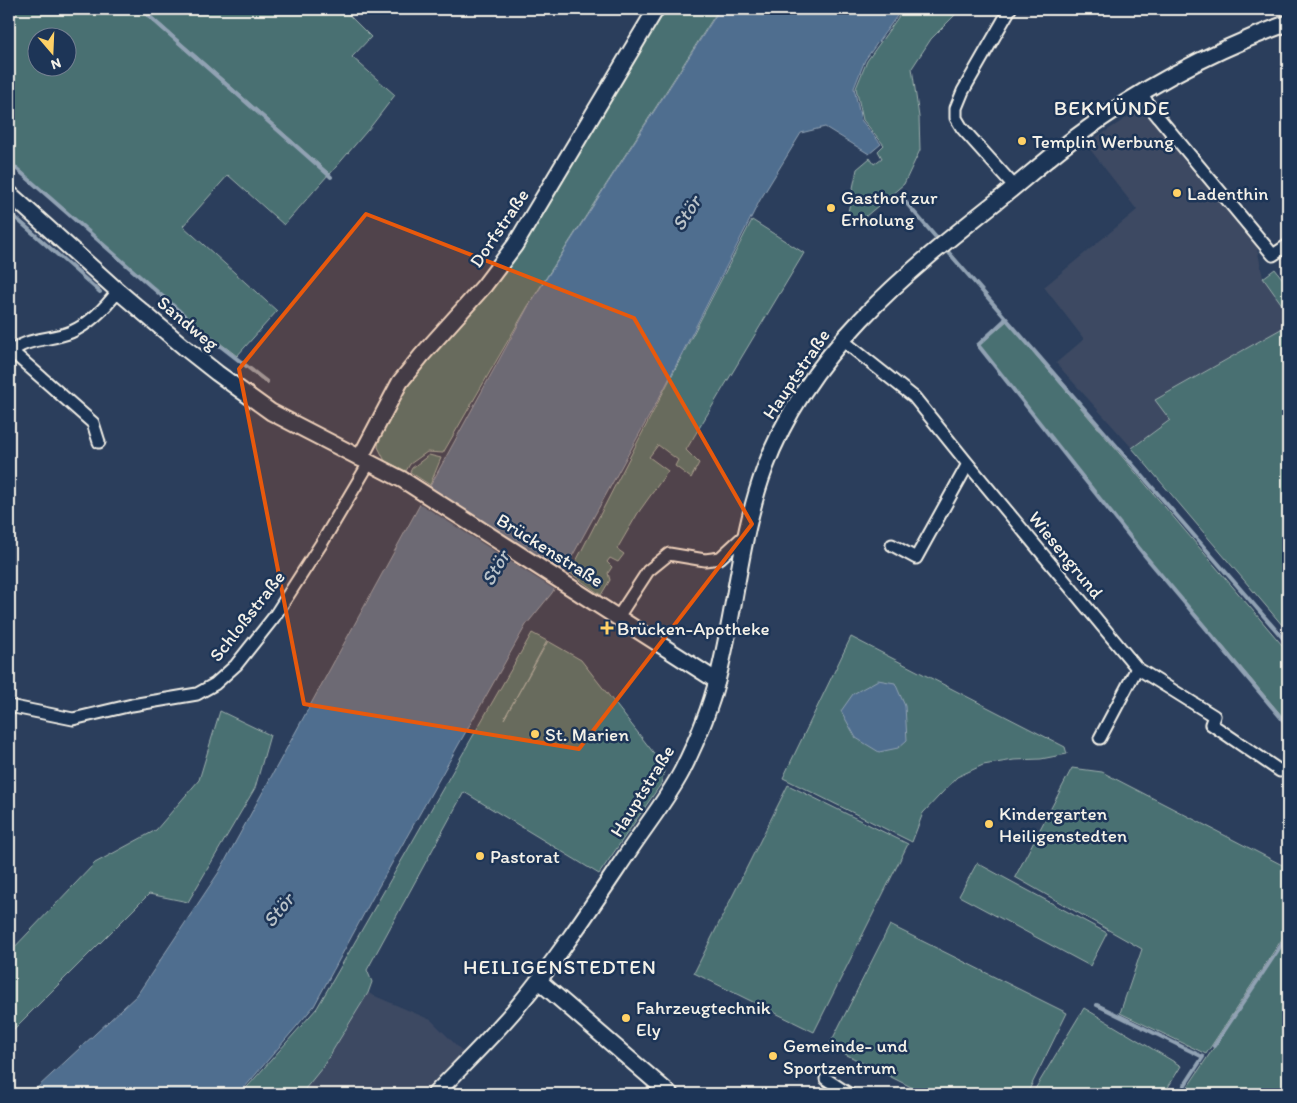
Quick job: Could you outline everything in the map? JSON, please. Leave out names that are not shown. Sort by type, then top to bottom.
[{"type":"street","name":"Dorfstraße","points":[[364,461],[400,382],[484,286],[515,246],[656,9]]},
{"type":"street","points":[[1010,9],[963,91],[956,108],[956,118],[962,128],[1015,187]]},
{"type":"street","name":"Hauptstraße","points":[[435,1094],[539,981],[580,924],[681,773],[704,722],[717,681],[745,535],[764,469],[784,422],[842,339],[893,288],[944,243],[1079,134],[1141,92],[1242,41],[1288,23]]},
{"type":"street","points":[[1141,92],[1150,107],[1272,255],[1288,245]]},
{"type":"street","name":"Sandweg","points":[[9,193],[118,291],[216,373],[271,412],[364,461]]},
{"type":"street","points":[[99,442],[93,423],[9,351],[27,342],[70,332],[91,319],[118,291]]},
{"type":"street","name":"Wiesengrund","points":[[842,339],[914,396],[1137,668],[1214,716],[1211,724],[1280,771]]},
{"type":"street","name":"Brückenstraße","points":[[364,461],[409,484],[717,681]]},
{"type":"street","name":"Schloßstraße","points":[[9,706],[72,719],[132,705],[197,694],[215,684],[236,665],[274,617],[322,541],[364,461]]},
{"type":"street","points":[[892,545],[916,558],[968,464]]},
{"type":"street","points":[[618,617],[648,571],[669,554],[705,560],[720,558],[745,535]]},
{"type":"street","points":[[1100,738],[1137,668]]},
{"type":"street","points":[[539,981],[670,1094]]},
{"type":"street","points":[[826,1079],[850,1094]]},
{"type":"highlighted area","points":[[366,214],[634,318],[752,524],[579,749],[304,704],[239,369]]},
{"type":"shaded area","points":[[1148,104],[1256,242],[1263,278],[1288,313],[1288,325],[1155,400],[1170,420],[1132,448],[1056,363],[1084,339],[1044,287],[1137,210],[1086,144]]},
{"type":"shaded area","points":[[368,993],[431,1020],[464,1053],[427,1094],[301,1094],[322,1068]]},
{"type":"green space","points":[[9,9],[139,9],[328,175],[284,225],[228,175],[183,226],[277,311],[237,356],[149,285],[9,160]]},
{"type":"green space","points":[[143,9],[343,9],[371,37],[352,57],[395,95],[330,174]]},
{"type":"green space","points":[[663,9],[719,9],[528,306],[443,453],[427,452],[410,464],[406,471],[385,461],[378,447],[382,425],[400,393],[502,275],[526,242],[623,72]]},
{"type":"green space","points":[[904,9],[961,9],[931,39],[912,68],[919,117],[920,150],[904,184],[859,222],[848,212],[857,169],[870,158],[874,164],[882,158],[878,151],[884,145],[863,120],[856,88],[867,61]]},
{"type":"green space","points":[[752,220],[804,253],[686,450],[699,463],[691,478],[675,466],[678,460],[658,445],[649,457],[668,471],[638,513],[617,549],[624,554],[618,562],[610,558],[607,562],[612,567],[608,573],[610,580],[601,595],[570,573]]},
{"type":"green space","points":[[1275,269],[1288,286],[1288,313],[1263,278]]},
{"type":"green space","points":[[1007,321],[1288,652],[1288,723],[1147,557],[979,345]]},
{"type":"green space","points":[[1288,325],[1288,632],[1132,448],[1170,420],[1155,400]]},
{"type":"green space","points":[[429,455],[441,458],[430,485],[410,472],[412,468]]},
{"type":"green space","points":[[532,633],[547,641],[504,719],[548,641],[581,660],[660,761],[664,771],[661,784],[599,874],[464,792],[367,970],[372,982],[368,993],[322,1068],[301,1094],[241,1094],[317,1008]]},
{"type":"green space","points":[[851,637],[1065,747],[1067,754],[1041,759],[1014,760],[983,765],[957,777],[923,813],[912,842],[783,778]]},
{"type":"green space","points":[[220,711],[270,735],[255,788],[188,902],[149,894],[9,1034],[9,953],[95,863],[156,830],[199,780]]},
{"type":"green space","points":[[1072,768],[1102,772],[1288,868],[1288,930],[1206,1054],[1120,1013],[1142,949],[1015,877]]},
{"type":"green space","points":[[788,785],[908,844],[814,1032],[694,973]]},
{"type":"green space","points":[[977,863],[1107,933],[1090,966],[959,896]]},
{"type":"green space","points":[[890,925],[1067,1013],[1027,1094],[925,1094],[829,1046]]},
{"type":"green space","points":[[1288,936],[1288,1094],[1183,1094]]},
{"type":"green space","points":[[1084,1008],[1181,1066],[1164,1094],[1032,1094]]},
{"type":"water","name":"Stör","points":[[720,9],[902,9],[865,60],[854,88],[861,120],[881,144],[869,154],[825,127],[801,133],[760,200],[664,389],[552,593],[526,625],[379,886],[314,1006],[239,1094],[23,1094],[38,1087],[137,995],[219,872],[528,307]]},
{"type":"water","points":[[878,680],[895,683],[905,706],[907,740],[898,748],[879,752],[856,738],[841,711],[853,694]]},
{"type":"pier","points":[[428,487],[566,574],[557,591],[419,503]]},
{"type":"waterway","points":[[141,9],[331,177]]},
{"type":"waterway","points":[[9,162],[210,338],[267,382]]},
{"type":"waterway","points":[[902,198],[940,242]]},
{"type":"waterway","points":[[9,212],[100,292]]},
{"type":"waterway","points":[[944,247],[1288,644]]},
{"type":"waterway","points":[[1006,319],[978,345],[1146,557],[1288,726]]},
{"type":"waterway","points":[[1214,1046],[1288,935]]},
{"type":"waterway","points":[[1097,1005],[1203,1057],[1179,1094]]},
{"type":"place","name":"Templin Werbung","points":[[1022,141]]},
{"type":"place","name":"Ladenthin","points":[[1177,193]]},
{"type":"place","name":"Gasthof zur Erholung","points":[[831,208]]},
{"type":"place","name":"Brücken-Apotheke","points":[[607,628]]},
{"type":"place","name":"St. Marien","points":[[535,734]]},
{"type":"place","name":"Kindergarten Heiligenstedten","points":[[989,824]]},
{"type":"place","name":"Pastorat","points":[[480,856]]},
{"type":"place","name":"Fahrzeugtechnik Ely","points":[[626,1018]]},
{"type":"place","name":"Gemeinde- und Sportzentrum","points":[[773,1056]]},
{"type":"district","name":"BEKMÜNDE","points":[[1112,107]]},
{"type":"district","name":"HEILIGENSTEDTEN","points":[[560,966]]}]
